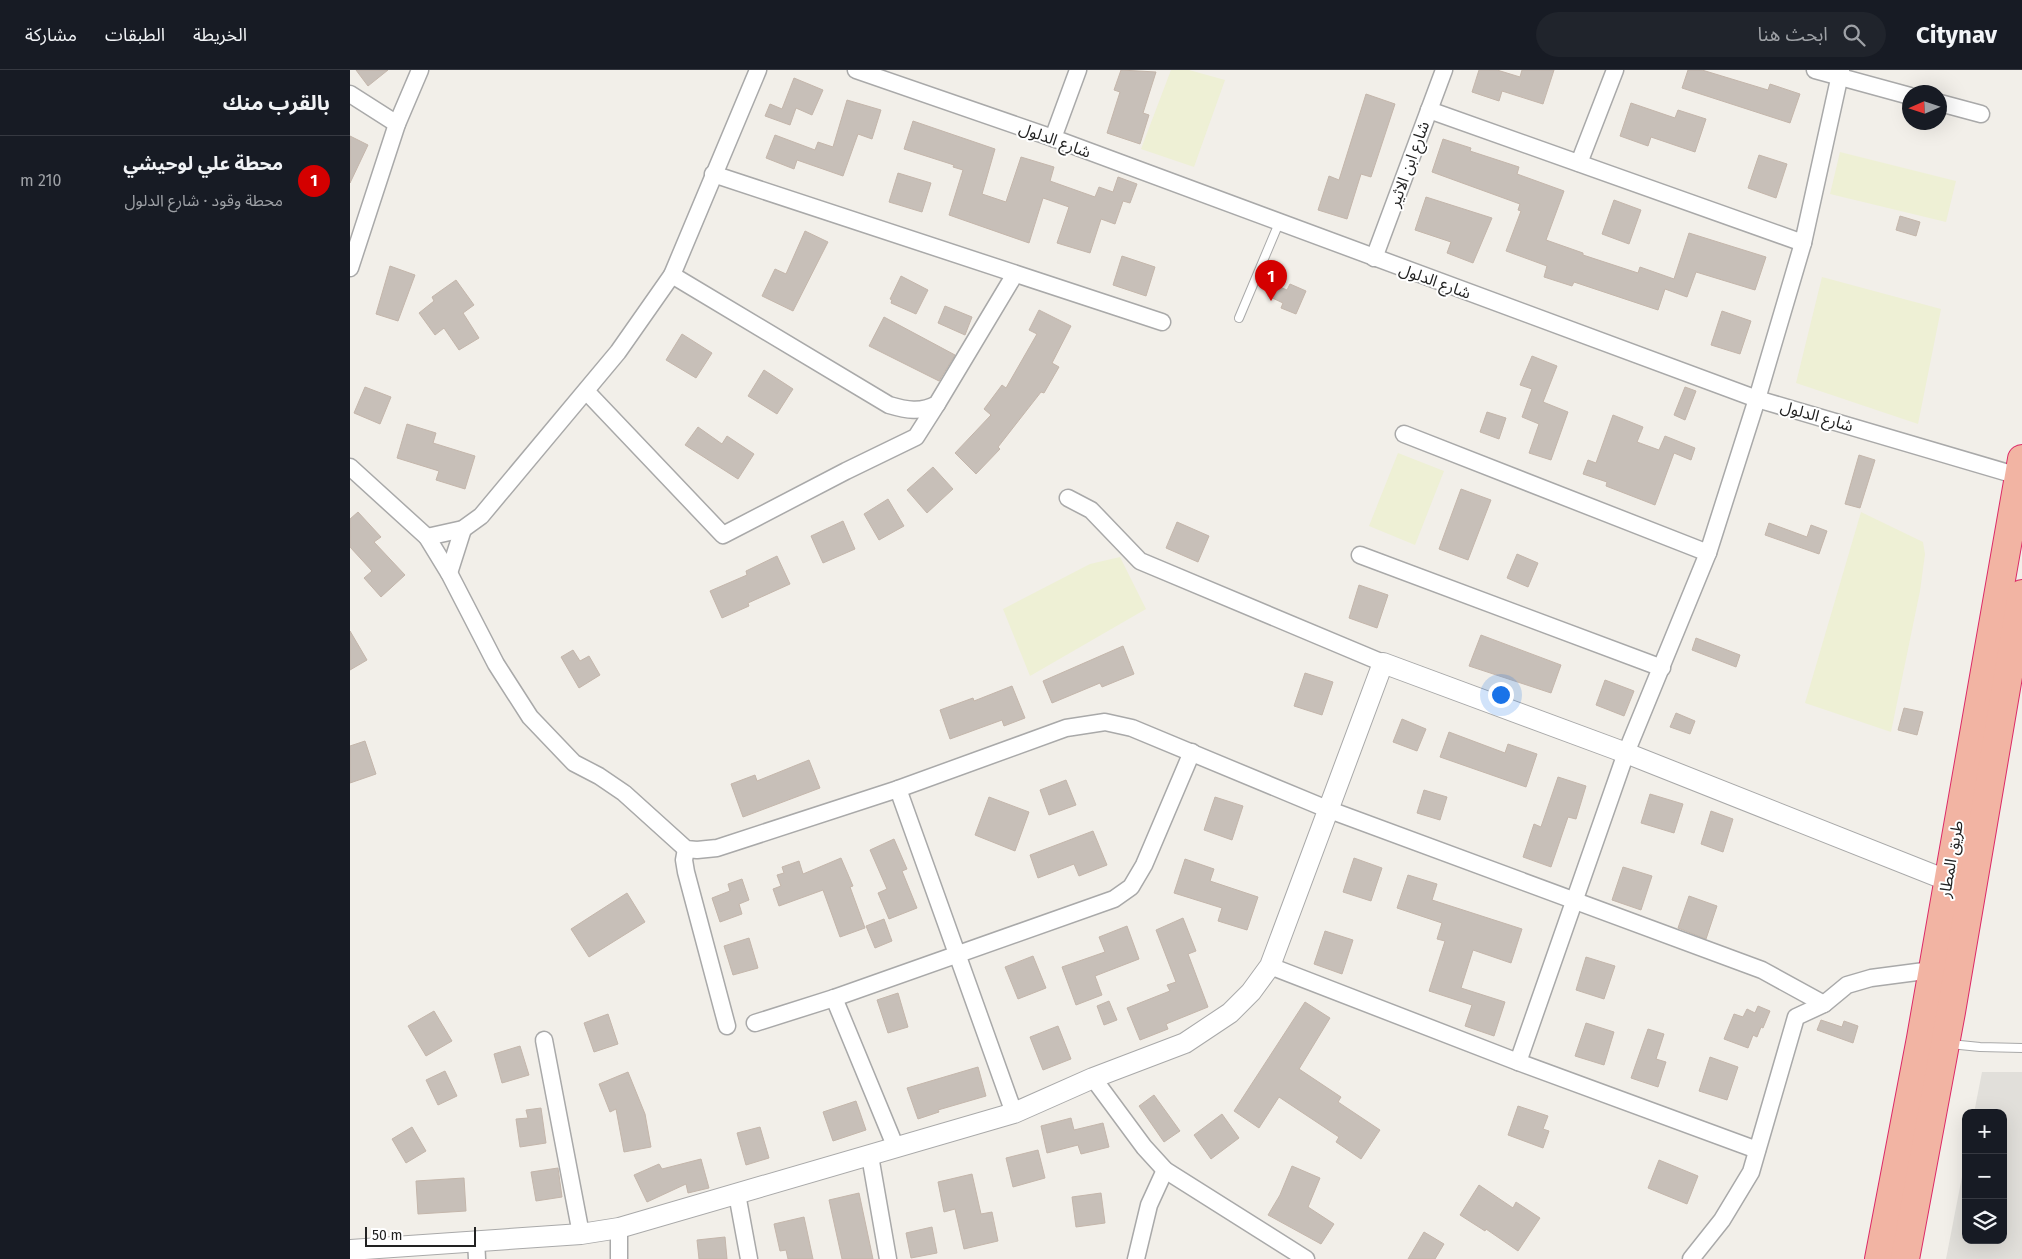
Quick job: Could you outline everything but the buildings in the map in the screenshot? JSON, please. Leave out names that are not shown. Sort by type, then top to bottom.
[{"type":"highway","name":"طريق المطار","points":[[1905,1259],[1933,1040],[1932,970],[2021,471]]},
{"type":"highway","name":"طريق المطار","points":[[1879,1259],[1972,891],[2022,594]]},
{"type":"street","points":[[350,268],[396,124],[420,70]]},
{"type":"street","points":[[427,537],[463,529],[481,516],[509,485],[624,344],[672,275],[758,70]]},
{"type":"street","name":"شارع الدلول","points":[[856,70],[1053,138],[1758,399],[2021,471]]},
{"type":"street","points":[[1053,138],[1078,70]]},
{"type":"street","name":"شارع ابن الاثير","points":[[1374,258],[1444,70]]},
{"type":"street","points":[[1579,163],[1615,70]]},
{"type":"street","points":[[1815,70],[1841,74],[1902,93]]},
{"type":"street","points":[[1518,1062],[1626,753],[1708,553],[1758,399],[1803,243],[1841,74]]},
{"type":"street","points":[[350,94],[396,124]]},
{"type":"street","points":[[1947,105],[1981,114]]},
{"type":"street","points":[[1429,110],[1803,243]]},
{"type":"street","points":[[713,174],[1162,322]]},
{"type":"street","points":[[586,391],[723,535],[916,437],[1015,274]]},
{"type":"street","points":[[672,275],[889,405],[917,410],[927,409],[936,404]]},
{"type":"street","points":[[1404,434],[1708,553]]},
{"type":"street","points":[[350,466],[427,537],[449,573],[496,664],[530,717],[574,763],[599,776],[624,793],[686,849],[717,848],[898,789],[1066,728],[1105,722],[1132,728],[1327,808],[1762,970],[1824,1004]]},
{"type":"street","points":[[1068,498],[1091,510],[1140,561],[1383,663],[1626,753],[1972,891]]},
{"type":"street","points":[[449,573],[463,529]]},
{"type":"street","points":[[1360,555],[1662,668]]},
{"type":"street","points":[[350,1250],[476,1250],[619,1228],[1014,1113],[1093,1078],[1185,1043],[1230,1013],[1251,992],[1270,966],[1327,808],[1383,663]]},
{"type":"street","points":[[754,1023],[834,998],[1114,899],[1131,887],[1144,865],[1192,752]]},
{"type":"street","points":[[898,789],[1014,1113]]},
{"type":"street","points":[[686,849],[684,860],[686,872],[727,1026]]},
{"type":"street","points":[[1270,966],[1518,1062],[1757,1150]]},
{"type":"street","points":[[1691,1259],[1732,1204],[1751,1172],[1796,1017],[1824,1004],[1847,985],[1871,978],[1932,970]]},
{"type":"street","points":[[834,998],[896,1148]]},
{"type":"street","points":[[544,1040],[581,1234]]},
{"type":"street","points":[[1093,1078],[1144,1147],[1165,1170],[1306,1259]]},
{"type":"street","points":[[870,1156],[888,1259]]},
{"type":"street","points":[[1136,1259],[1149,1205],[1165,1170]]},
{"type":"street","points":[[737,1194],[749,1259]]},
{"type":"street","points":[[619,1228],[619,1259]]},
{"type":"lane","points":[[1239,318],[1279,223]]},
{"type":"lane","points":[[1933,1040],[1980,1047],[2022,1048]]},
{"type":"shaded area","points":[[1982,1072],[2022,1072],[2022,1259],[1946,1259],[1962,1177],[1962,1244],[2007,1244],[2007,1109],[1975,1109]]},
{"type":"green space","points":[[1171,70],[1189,70],[1225,80],[1194,167],[1141,149]]},
{"type":"green space","points":[[1840,152],[1956,181],[1946,222],[1830,194]]},
{"type":"green space","points":[[1822,277],[1941,309],[1918,424],[1796,383]]},
{"type":"green space","points":[[1398,453],[1444,471],[1415,545],[1369,526]]},
{"type":"green space","points":[[1861,512],[1923,542],[1925,554],[1920,591],[1891,732],[1805,703]]},
{"type":"green space","points":[[1120,557],[1146,609],[1030,676],[1003,609],[1090,564]]},
{"type":"place","name":"محطة علي لوحيشي","points":[[1271,301]]}]
